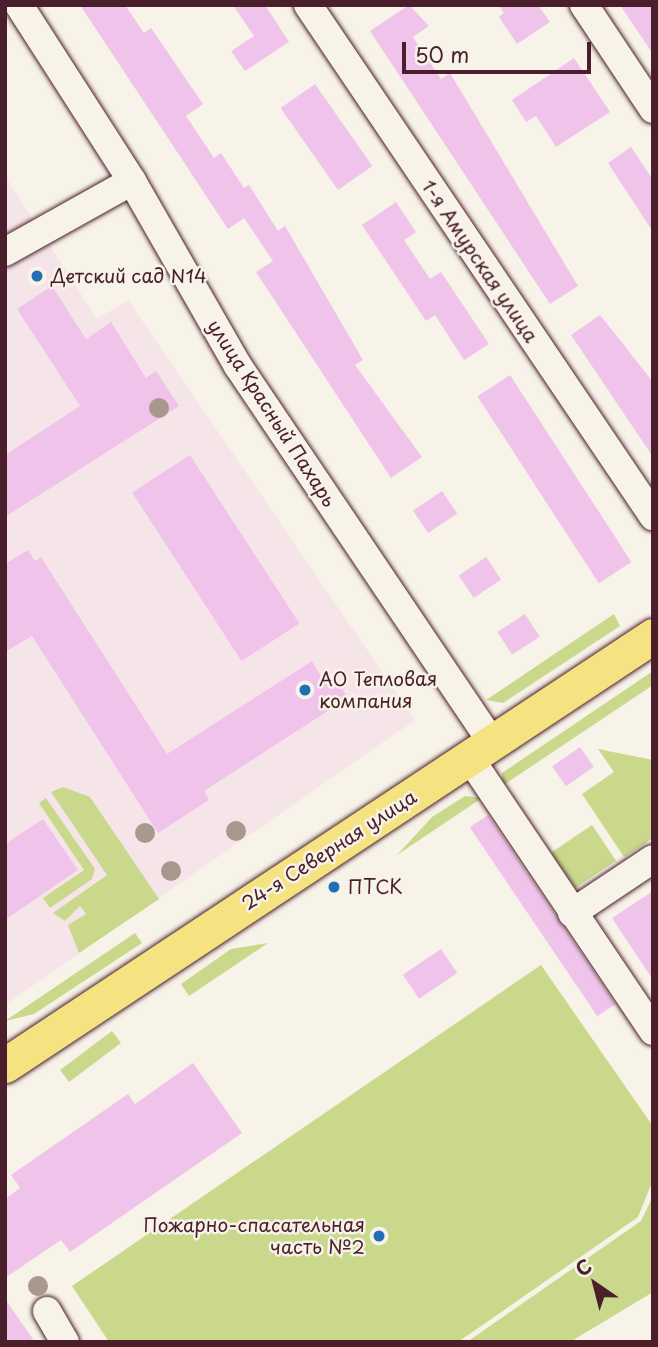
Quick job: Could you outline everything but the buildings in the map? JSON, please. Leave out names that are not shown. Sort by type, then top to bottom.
[{"type":"main road","name":"24-я Северная улица","points":[[5,1065],[653,636]]},
{"type":"street","name":"улица Красный Пахарь","points":[[19,5],[132,181],[238,366],[481,749],[572,912],[653,1031]]},
{"type":"street","name":"1-я Амурская улица","points":[[308,5],[653,516]]},
{"type":"street","points":[[584,5],[653,109]]},
{"type":"street","points":[[5,252],[132,181]]},
{"type":"street","points":[[572,912],[653,859]]},
{"type":"street","points":[[47,1311],[65,1342]]},
{"type":"shaded area","points":[[5,176],[97,319],[128,300],[415,720],[5,1005]]},
{"type":"green space","points":[[614,614],[620,626],[503,703],[486,700]]},
{"type":"green space","points":[[653,671],[653,685],[502,786],[502,773]]},
{"type":"green space","points":[[598,749],[653,760],[653,838],[624,857],[582,794],[614,772]]},
{"type":"green space","points":[[63,787],[90,797],[159,899],[79,953],[68,925],[86,914],[80,906],[65,921],[53,913],[107,875],[51,792]]},
{"type":"green space","points":[[465,796],[482,798],[397,855],[432,817]]},
{"type":"green space","points":[[46,798],[95,869],[92,879],[50,908],[43,898],[84,870],[39,803]]},
{"type":"green space","points":[[592,825],[616,861],[575,888],[551,852]]},
{"type":"green space","points":[[135,933],[142,943],[34,1014],[5,1021]]},
{"type":"green space","points":[[268,943],[189,996],[181,984],[231,949]]},
{"type":"green space","points":[[541,965],[652,1125],[653,1180],[638,1217],[458,1342],[109,1342],[72,1286]]},
{"type":"green space","points":[[112,1031],[121,1043],[69,1082],[60,1070]]},
{"type":"green space","points":[[653,1196],[653,1292],[570,1342],[467,1342],[641,1221]]},
{"type":"place","name":"Детский сад N14","points":[[37,276]]},
{"type":"place","name":"АО Тепловая компания","points":[[305,690]]},
{"type":"place","name":"ПТСК","points":[[334,887]]},
{"type":"place","name":"Пожарно-спасательная часть №2","points":[[379,1236]]}]
